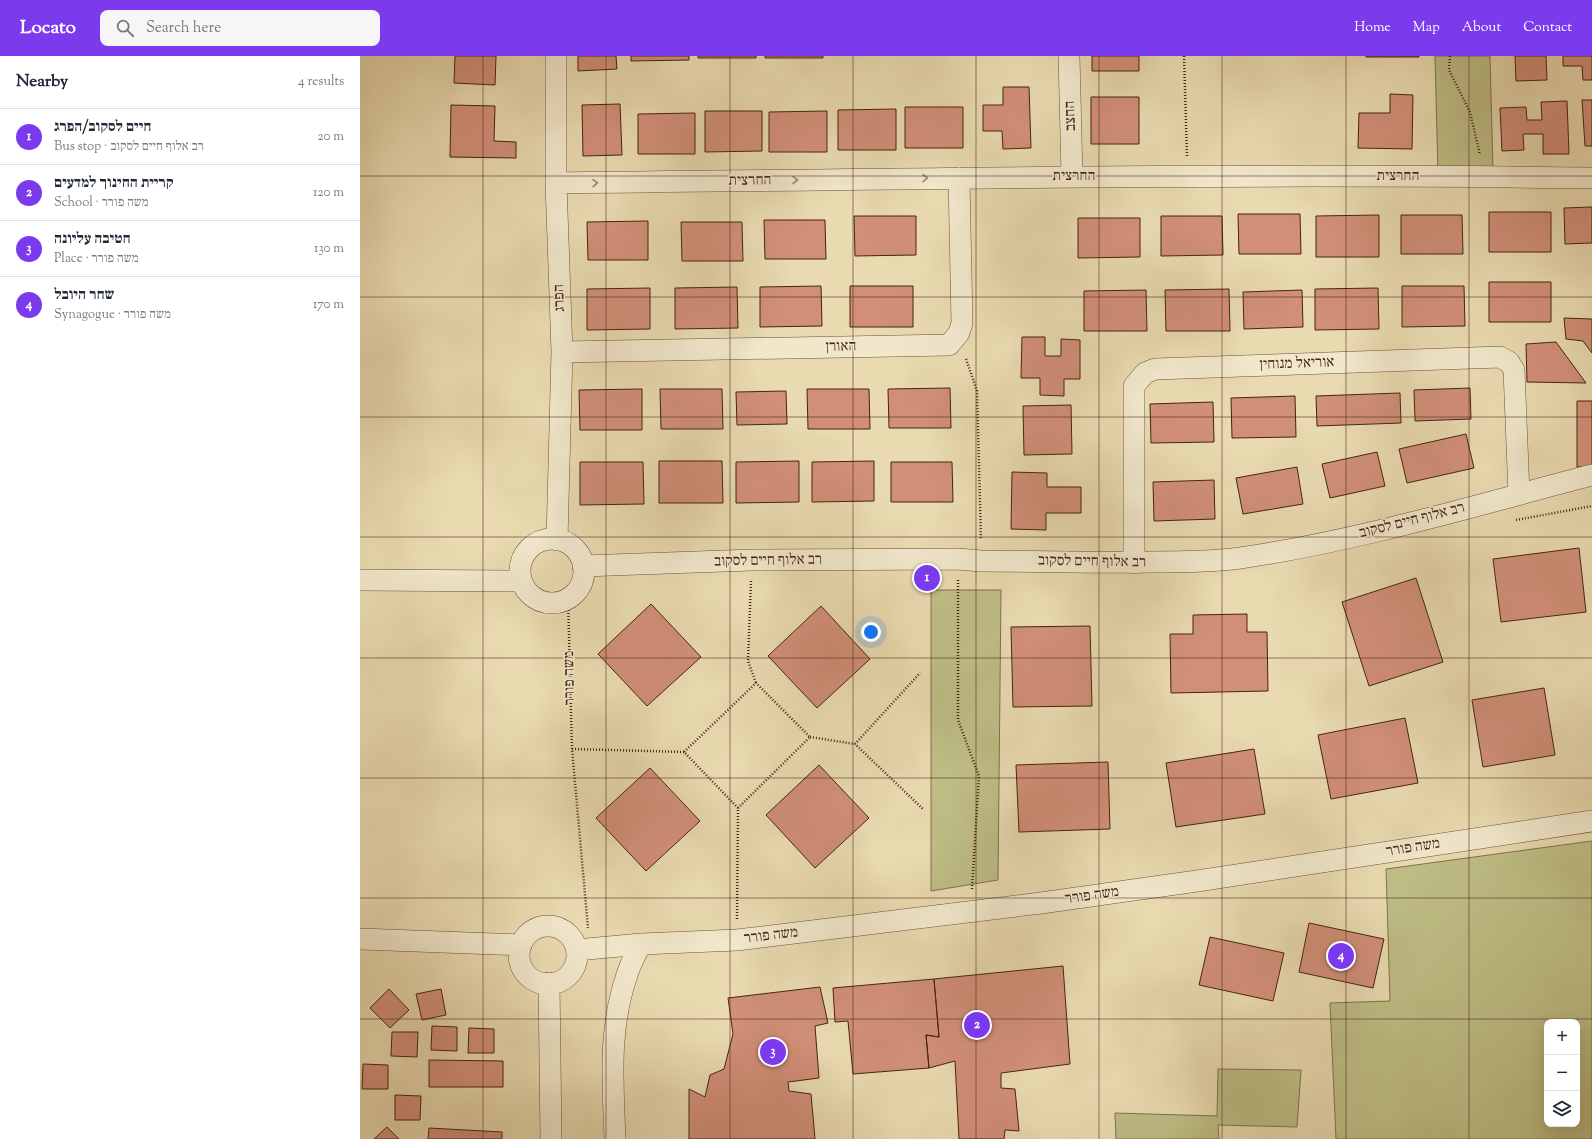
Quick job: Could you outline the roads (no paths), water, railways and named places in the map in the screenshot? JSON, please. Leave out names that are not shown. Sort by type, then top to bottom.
[{"type":"street","name":"הפרג","points":[[556,56],[556,183],[562,352],[557,540]]},
{"type":"street","name":"החצב","points":[[1069,56],[1072,176]]},
{"type":"street","name":"החרצית","points":[[556,183],[1072,176],[1485,176],[1592,178]]},
{"type":"street","name":"האורן","points":[[562,352],[949,345],[958,333],[962,324],[959,178]]},
{"type":"street","name":"אוריאל מנוחין","points":[[1134,563],[1134,386],[1145,373],[1155,369],[1500,357],[1509,362],[1514,370],[1519,494]]},
{"type":"street","name":"רב אלוף חיים לסקוב","points":[[583,566],[752,560],[958,559],[981,561],[1134,563],[1201,562],[1239,558],[1286,550],[1424,519],[1592,475]]},
{"type":"street","points":[[543,540],[557,540],[573,547],[580,556],[583,566],[583,577],[579,587],[563,601],[552,603],[542,602],[533,597],[526,590],[521,581],[520,571],[526,552],[543,540]]},
{"type":"street","points":[[360,580],[521,581]]},
{"type":"street","name":"משה פורר","points":[[583,950],[641,944],[737,940],[971,912],[1197,881],[1592,821]]},
{"type":"street","points":[[549,926],[559,928],[567,933],[583,950],[573,969],[567,976],[558,982],[549,983],[540,982],[525,972],[519,955],[521,945],[525,937],[540,927],[549,926]]},
{"type":"street","points":[[360,939],[521,945]]},
{"type":"street","points":[[615,1139],[612,1061],[614,1027],[627,974],[641,944]]},
{"type":"street","points":[[549,983],[551,1139]]},
{"type":"place","name":"חיים לסקוב/הפרג","points":[[927,578]]},
{"type":"place","name":"שחר היובל","points":[[1341,956]]},
{"type":"place","name":"קריית החינוך למדעים","points":[[977,1025]]},
{"type":"place","name":"חטיבה עליונה","points":[[773,1052]]}]
